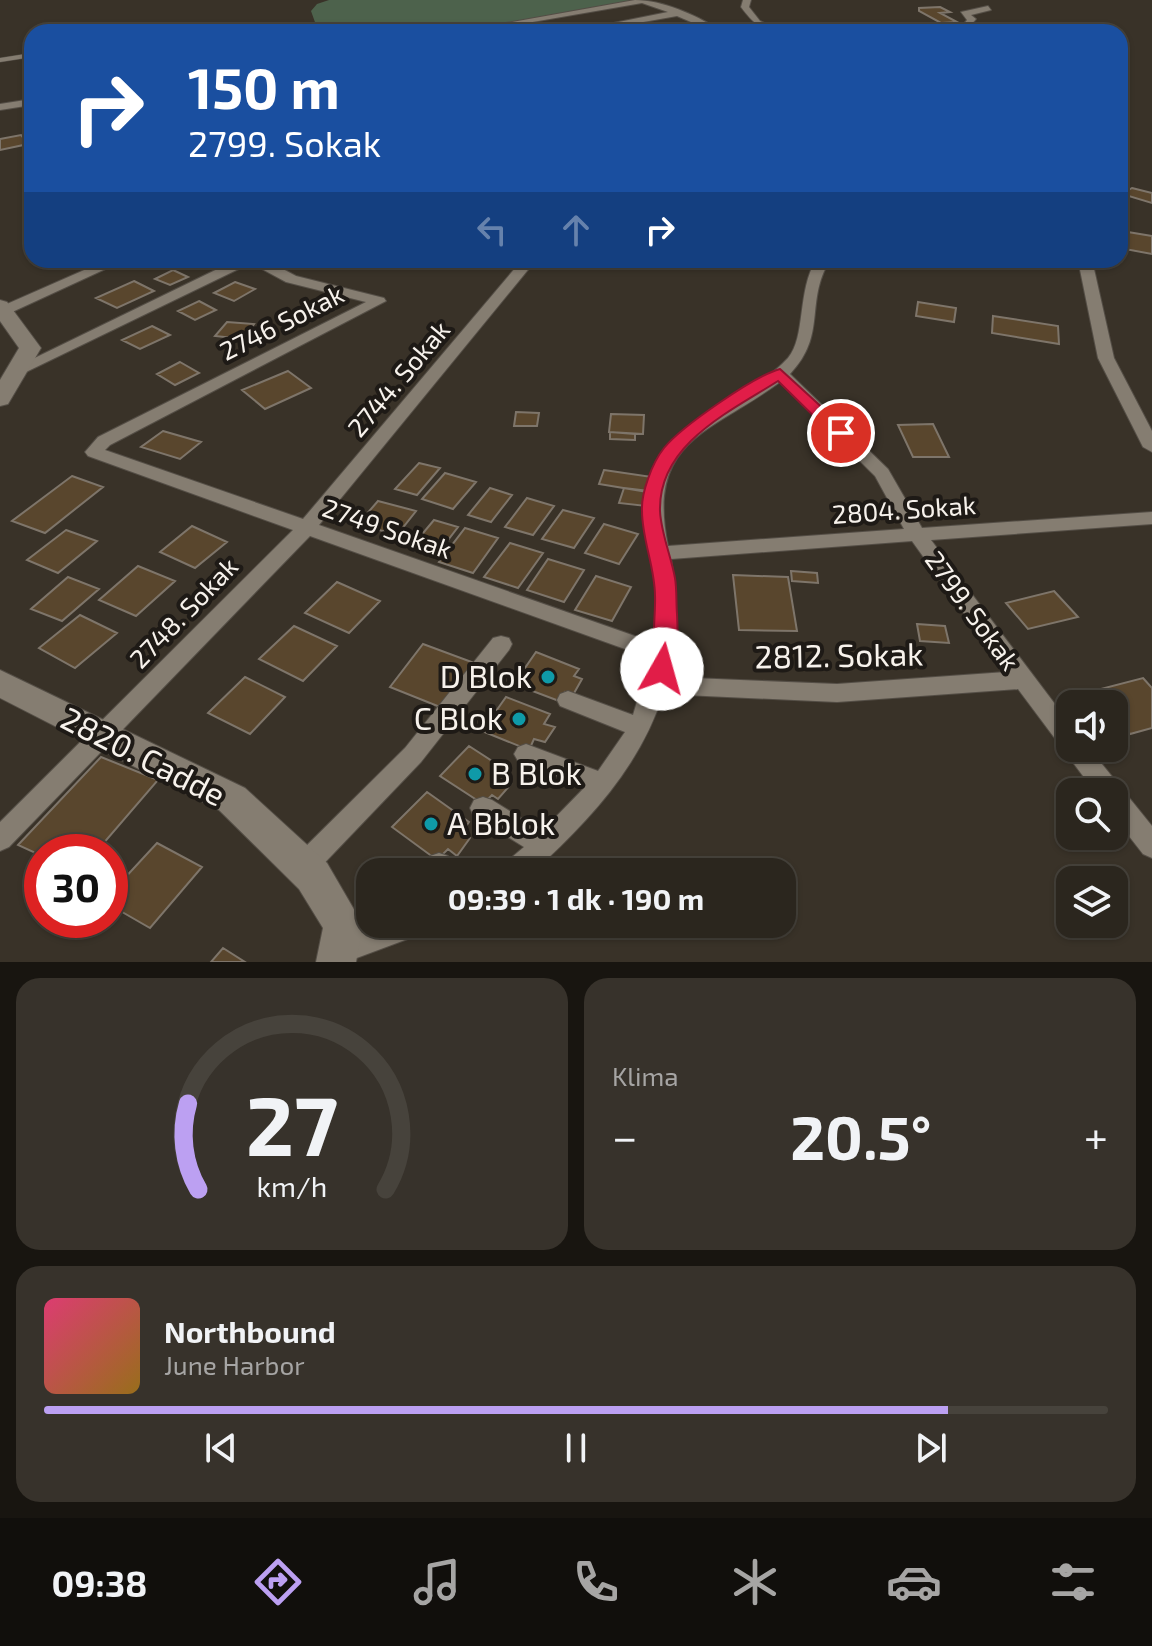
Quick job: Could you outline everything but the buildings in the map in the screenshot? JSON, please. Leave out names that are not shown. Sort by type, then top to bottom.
[{"type":"street","points":[[747,0],[745,7],[759,24]]},
{"type":"street","points":[[509,24],[643,1],[703,24]]},
{"type":"street","points":[[968,24],[972,19],[964,14],[988,8]]},
{"type":"street","points":[[617,24],[678,13]]},
{"type":"street","points":[[521,22],[525,24]]},
{"type":"street","points":[[0,107],[24,103]]},
{"type":"street","points":[[0,399],[30,348],[3,308],[99,268]]},
{"type":"street","points":[[18,370],[230,268]]},
{"type":"street","name":"2746 Sokak","points":[[94,452],[104,441],[379,301],[291,279],[271,268]]},
{"type":"street","name":"2744. Sokak","points":[[306,528],[522,268]]},
{"type":"street","points":[[531,858],[571,823],[617,769],[656,685],[664,655],[665,581],[651,510],[658,478],[670,451],[704,421],[780,373],[802,350],[809,282],[818,268]]},
{"type":"street","points":[[1087,268],[1106,358],[1152,447]]},
{"type":"street","name":"2799. Sokak","points":[[780,373],[882,473],[917,535],[1056,724]]},
{"type":"street","name":"2749 Sokak","points":[[94,452],[664,655]]},
{"type":"street","name":"2804. Sokak","points":[[659,553],[1152,518]]},
{"type":"street","name":"2748. Sokak","points":[[0,839],[306,528]]},
{"type":"street","points":[[303,867],[413,755],[501,644]]},
{"type":"street","name":"2812. Sokak","points":[[656,685],[837,693],[1022,680]]},
{"type":"street","name":"2820. Cadde","points":[[0,683],[232,799],[313,876],[343,925],[337,957]]},
{"type":"street","points":[[568,700],[638,727]]},
{"type":"street","points":[[526,754],[604,784]]},
{"type":"street","points":[[1086,762],[1098,778]]},
{"type":"street","points":[[483,808],[545,846]]},
{"type":"street","points":[[1128,816],[1152,846]]},
{"type":"street","points":[[337,957],[381,938]]},
{"type":"lane","points":[[0,60],[24,56]]},
{"type":"green space","points":[[329,0],[636,0],[499,24],[316,24],[311,11],[317,4]]},
{"type":"place","name":"D Blok","points":[[548,677]]},
{"type":"place","name":"C Blok","points":[[519,719]]},
{"type":"place","name":"B Blok","points":[[475,774]]},
{"type":"place","name":"A Bblok","points":[[431,824]]},
{"type":"route","points":[[662,669],[667,632],[665,581],[651,510],[658,478],[670,451],[704,421],[780,373],[841,433]]}]
